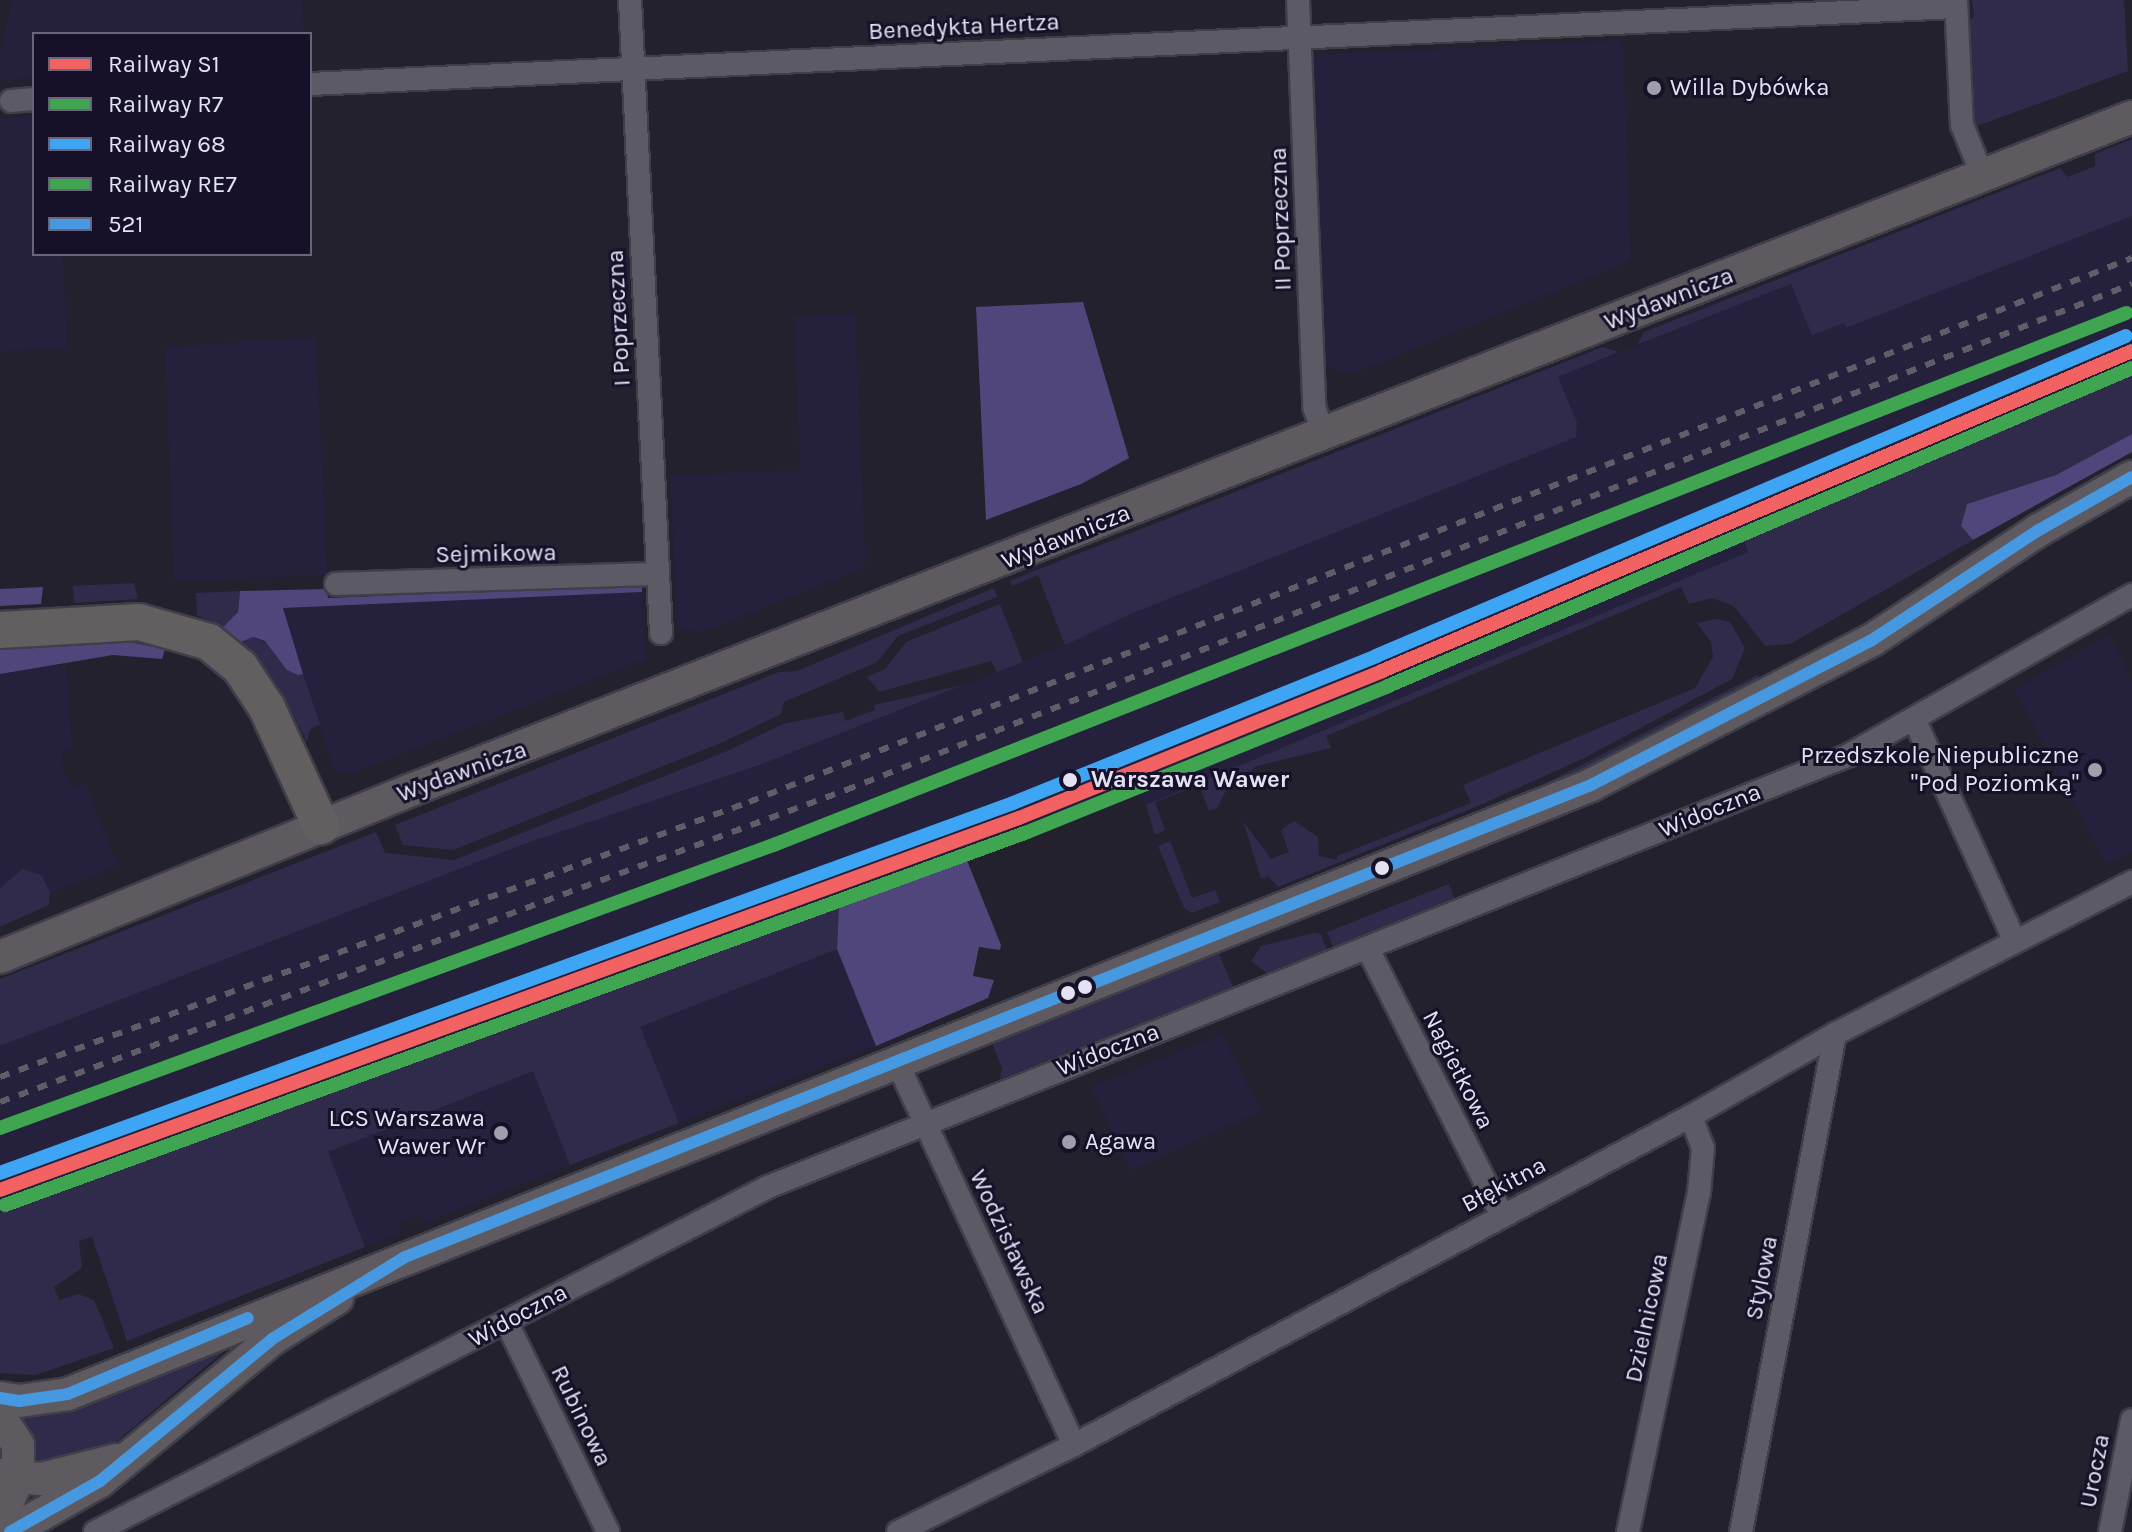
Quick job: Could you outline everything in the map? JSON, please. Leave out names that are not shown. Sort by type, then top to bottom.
[{"type":"main road","name":"Wydawnicza","points":[[0,957],[321,826],[2132,117]]},
{"type":"main road","points":[[0,1398],[19,1401],[68,1394],[405,1257],[1401,863],[1652,756],[1896,626],[2039,530],[2132,477]]},
{"type":"main road","points":[[0,630],[147,622],[209,642],[240,667],[267,708],[321,826]]},
{"type":"main road","points":[[10,1532],[66,1504],[272,1339],[405,1257]]},
{"type":"main road","points":[[0,1417],[18,1445],[0,1519]]},
{"type":"main road","points":[[9,1476],[41,1479],[128,1457]]},
{"type":"street","name":"I Poprzeczna","points":[[630,0],[661,633]]},
{"type":"street","name":"II Poprzeczna","points":[[1298,0],[1314,407],[1324,434]]},
{"type":"street","name":"Benedykta Hertza","points":[[312,84],[1956,3]]},
{"type":"street","points":[[1956,3],[1962,125],[1983,177]]},
{"type":"street","points":[[11,101],[32,99]]},
{"type":"street","name":"Sejmikowa","points":[[336,584],[658,574]]},
{"type":"street","name":"Widoczna","points":[[95,1532],[768,1187],[1849,755],[1915,721],[2132,595]]},
{"type":"street","points":[[1915,721],[2015,941]]},
{"type":"street","name":"Błękitna","points":[[898,1532],[1074,1445],[1691,1116],[1835,1034],[2132,882]]},
{"type":"street","name":"Nagietkowa","points":[[1368,949],[1502,1215]]},
{"type":"street","name":"Stylowa","points":[[1741,1532],[1835,1034]]},
{"type":"street","name":"Wodzisławska","points":[[897,1062],[1074,1445]]},
{"type":"street","name":"Dzielnicowa","points":[[1628,1532],[1699,1193],[1703,1148],[1691,1116]]},
{"type":"street","name":"Rubinowa","points":[[507,1323],[608,1532]]},
{"type":"street","name":"Urocza","points":[[2110,1532],[2132,1420]]},
{"type":"shaded area","points":[[12,0],[302,0],[304,32],[32,32],[32,78],[0,80],[0,52]]},
{"type":"shaded area","points":[[1972,0],[2124,0],[2128,71],[1974,127],[1967,21],[1974,17]]},
{"type":"shaded area","points":[[1623,40],[1631,261],[1350,375],[1324,364],[1311,55]]},
{"type":"shaded area","points":[[32,116],[32,256],[63,256],[67,348],[0,352],[0,118]]},
{"type":"shaded area","points":[[2132,139],[2132,216],[1846,328],[1844,323],[1812,335],[1791,284],[1637,345],[1644,332],[2060,168],[2068,177],[2095,166],[2095,154]]},
{"type":"shaded area","points":[[2132,216],[2132,368],[1744,538],[1748,552],[1146,807],[1137,793],[1101,808],[1097,799],[1078,807],[1074,814],[966,858],[516,1022],[570,1165],[425,1223],[419,1214],[400,1222],[401,1233],[365,1247],[304,1095],[0,1213],[0,1046],[524,844],[762,764],[1065,645],[1558,377],[1792,284],[1812,335],[1844,323],[1846,328]]},
{"type":"shaded area","points":[[1083,302],[1129,458],[1081,484],[986,520],[976,307]]},
{"type":"shaded area","points":[[855,314],[866,567],[701,633],[677,628],[670,475],[800,470],[794,317]]},
{"type":"shaded area","points":[[316,337],[327,575],[174,581],[165,347]]},
{"type":"shaded area","points":[[1603,347],[1619,352],[1558,377],[1577,423],[1576,437],[1130,614],[1065,645],[1038,575],[1012,586],[1009,581]]},
{"type":"shaded area","points":[[2132,368],[2132,434],[2056,475],[1967,504],[1961,526],[1973,540],[1790,644],[1765,646],[1734,606],[1712,598],[1689,604],[1681,587],[1326,736],[1331,748],[1257,766],[1228,787],[1217,808],[1209,811],[1199,785],[1155,802],[1165,830],[1155,835],[1146,805],[1748,552],[1743,538]]},
{"type":"shaded area","points":[[2132,434],[2132,452],[1973,540],[1961,526],[1967,504],[2056,475]]},
{"type":"shaded area","points":[[134,583],[138,599],[74,603],[73,586]]},
{"type":"shaded area","points":[[642,585],[642,592],[283,608],[303,674],[298,675],[287,670],[265,641],[253,637],[241,642],[222,628],[238,612],[240,591],[327,589],[328,598]]},
{"type":"shaded area","points":[[43,587],[41,604],[0,606],[0,589]]},
{"type":"shaded area","points":[[994,588],[997,597],[898,636],[877,662],[784,702],[781,714],[721,743],[453,850],[403,845],[395,825],[779,672],[797,671]]},
{"type":"shaded area","points":[[240,591],[238,612],[222,628],[197,615],[196,593]]},
{"type":"shaded area","points":[[642,592],[646,659],[348,775],[333,769],[282,608]]},
{"type":"shaded area","points":[[1000,604],[1023,662],[997,672],[991,661],[879,692],[867,677],[885,669],[906,642]]},
{"type":"shaded area","points":[[1715,619],[1730,622],[1745,648],[1732,679],[1584,758],[1478,806],[1278,887],[1268,876],[1261,879],[1243,821],[1271,859],[1289,852],[1281,830],[1294,821],[1318,837],[1319,856],[1337,860],[1337,856],[1471,803],[1463,785],[1695,688],[1713,657],[1711,642],[1697,623]]},
{"type":"shaded area","name":"Przedszkole Niepubliczne \"Pod Poziomką\"","points":[[2109,634],[2132,680],[2132,851],[2106,865],[2015,689]]},
{"type":"shaded area","points":[[253,637],[273,646],[282,662],[303,674],[320,724],[310,730],[307,742],[276,683],[241,642]]},
{"type":"shaded area","points":[[120,640],[165,649],[162,659],[113,655],[0,674],[0,650]]},
{"type":"shaded area","points":[[66,664],[72,748],[62,752],[64,770],[71,788],[85,782],[118,866],[0,914],[0,674]]},
{"type":"shaded area","points":[[1759,674],[1757,685],[1624,754],[1513,800]]},
{"type":"shaded area","points":[[963,685],[762,764],[524,844],[0,1046],[0,979],[376,832],[385,853],[454,860],[725,752],[783,724],[843,712],[845,721],[875,710],[874,705]]},
{"type":"shaded area","points":[[1170,841],[1192,898],[1215,890],[1220,902],[1192,913],[1184,908],[1158,846]]},
{"type":"shaded area","points":[[966,858],[1001,945],[1000,950],[979,947],[973,976],[994,980],[988,998],[876,1046],[837,949],[839,904]]},
{"type":"shaded area","points":[[23,869],[41,875],[50,892],[49,905],[0,927],[0,888]]},
{"type":"shaded area","points":[[1449,884],[1455,900],[1333,947],[1327,932]]},
{"type":"shaded area","points":[[839,904],[837,949],[640,1027],[679,1123],[570,1165],[533,1071],[328,1152],[365,1247],[127,1341],[92,1237],[79,1241],[82,1268],[54,1287],[59,1300],[78,1294],[94,1300],[114,1348],[36,1375],[0,1373],[0,1213],[304,1095]]},
{"type":"shaded area","points":[[1313,933],[1321,934],[1327,950],[1267,973],[1251,961],[1261,946]]},
{"type":"shaded area","points":[[837,949],[876,1046],[679,1123],[640,1027]]},
{"type":"shaded area","points":[[1218,951],[1233,987],[1000,1079],[1002,1068],[991,1041]]},
{"type":"shaded area","points":[[1222,1034],[1261,1111],[1131,1171],[1091,1087]]},
{"type":"shaded area","points":[[250,1329],[116,1442],[83,1459],[34,1464],[33,1437],[20,1416]]},
{"type":"railway","points":[[0,1077],[749,802],[2132,258]]},
{"type":"railway","points":[[0,1102],[846,790],[2132,284]]},
{"type":"rail line","name":"RE7","points":[[0,1128],[776,844],[2126,313]]},
{"type":"rail line","name":"68","points":[[0,1173],[1013,803],[1376,656],[2126,336]]},
{"type":"rail line","name":"S1","points":[[0,1190],[1019,818],[1382,671],[2132,351]]},
{"type":"rail line","name":"R7","points":[[5,1205],[1025,833],[1388,686],[2132,368]]},
{"type":"transit line","name":"521","points":[[10,1532],[100,1481],[272,1339],[405,1257],[1591,785],[1872,640],[2039,530],[2132,477]]},
{"type":"transit line","name":"521","points":[[0,1398],[19,1401],[68,1394],[248,1318]]},
{"type":"place","name":"Willa Dybówka","points":[[1654,88]]},
{"type":"place","name":"Przedszkole Niepubliczne \"Pod Poziomką\"","points":[[2095,770]]},
{"type":"place","name":"Warszawa Wawer","points":[[1070,780]]},
{"type":"place","name":"LCS Warszawa Wawer Wr","points":[[501,1133]]},
{"type":"place","name":"Agawa","points":[[1069,1142]]}]
